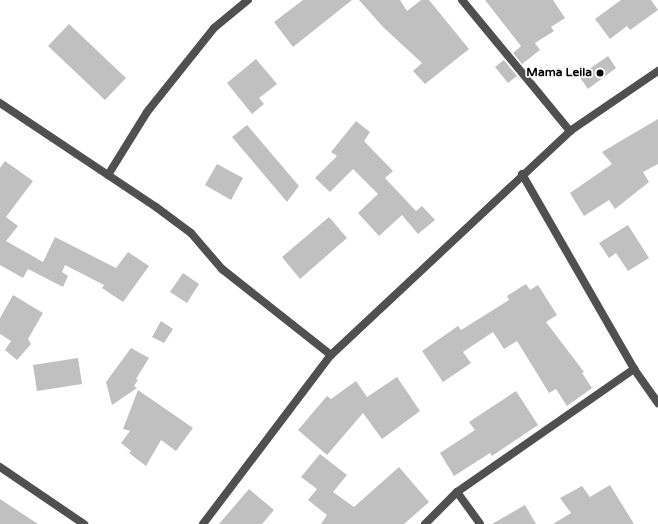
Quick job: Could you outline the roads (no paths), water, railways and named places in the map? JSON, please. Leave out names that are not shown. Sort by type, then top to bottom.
[{"type":"street","points":[[108,175],[147,112],[204,40],[214,28],[248,0]]},
{"type":"street","points":[[462,0],[570,131]]},
{"type":"street","points":[[203,524],[331,355],[522,174],[570,131],[658,71]]},
{"type":"street","points":[[0,103],[108,175],[191,233],[222,269],[331,355]]},
{"type":"street","points":[[522,174],[634,369],[658,403]]},
{"type":"street","points":[[425,524],[457,492],[634,369]]},
{"type":"street","points":[[0,467],[84,524]]},
{"type":"street","points":[[457,492],[480,524]]},
{"type":"place","name":"Mama Leila","points":[[600,73]]}]
